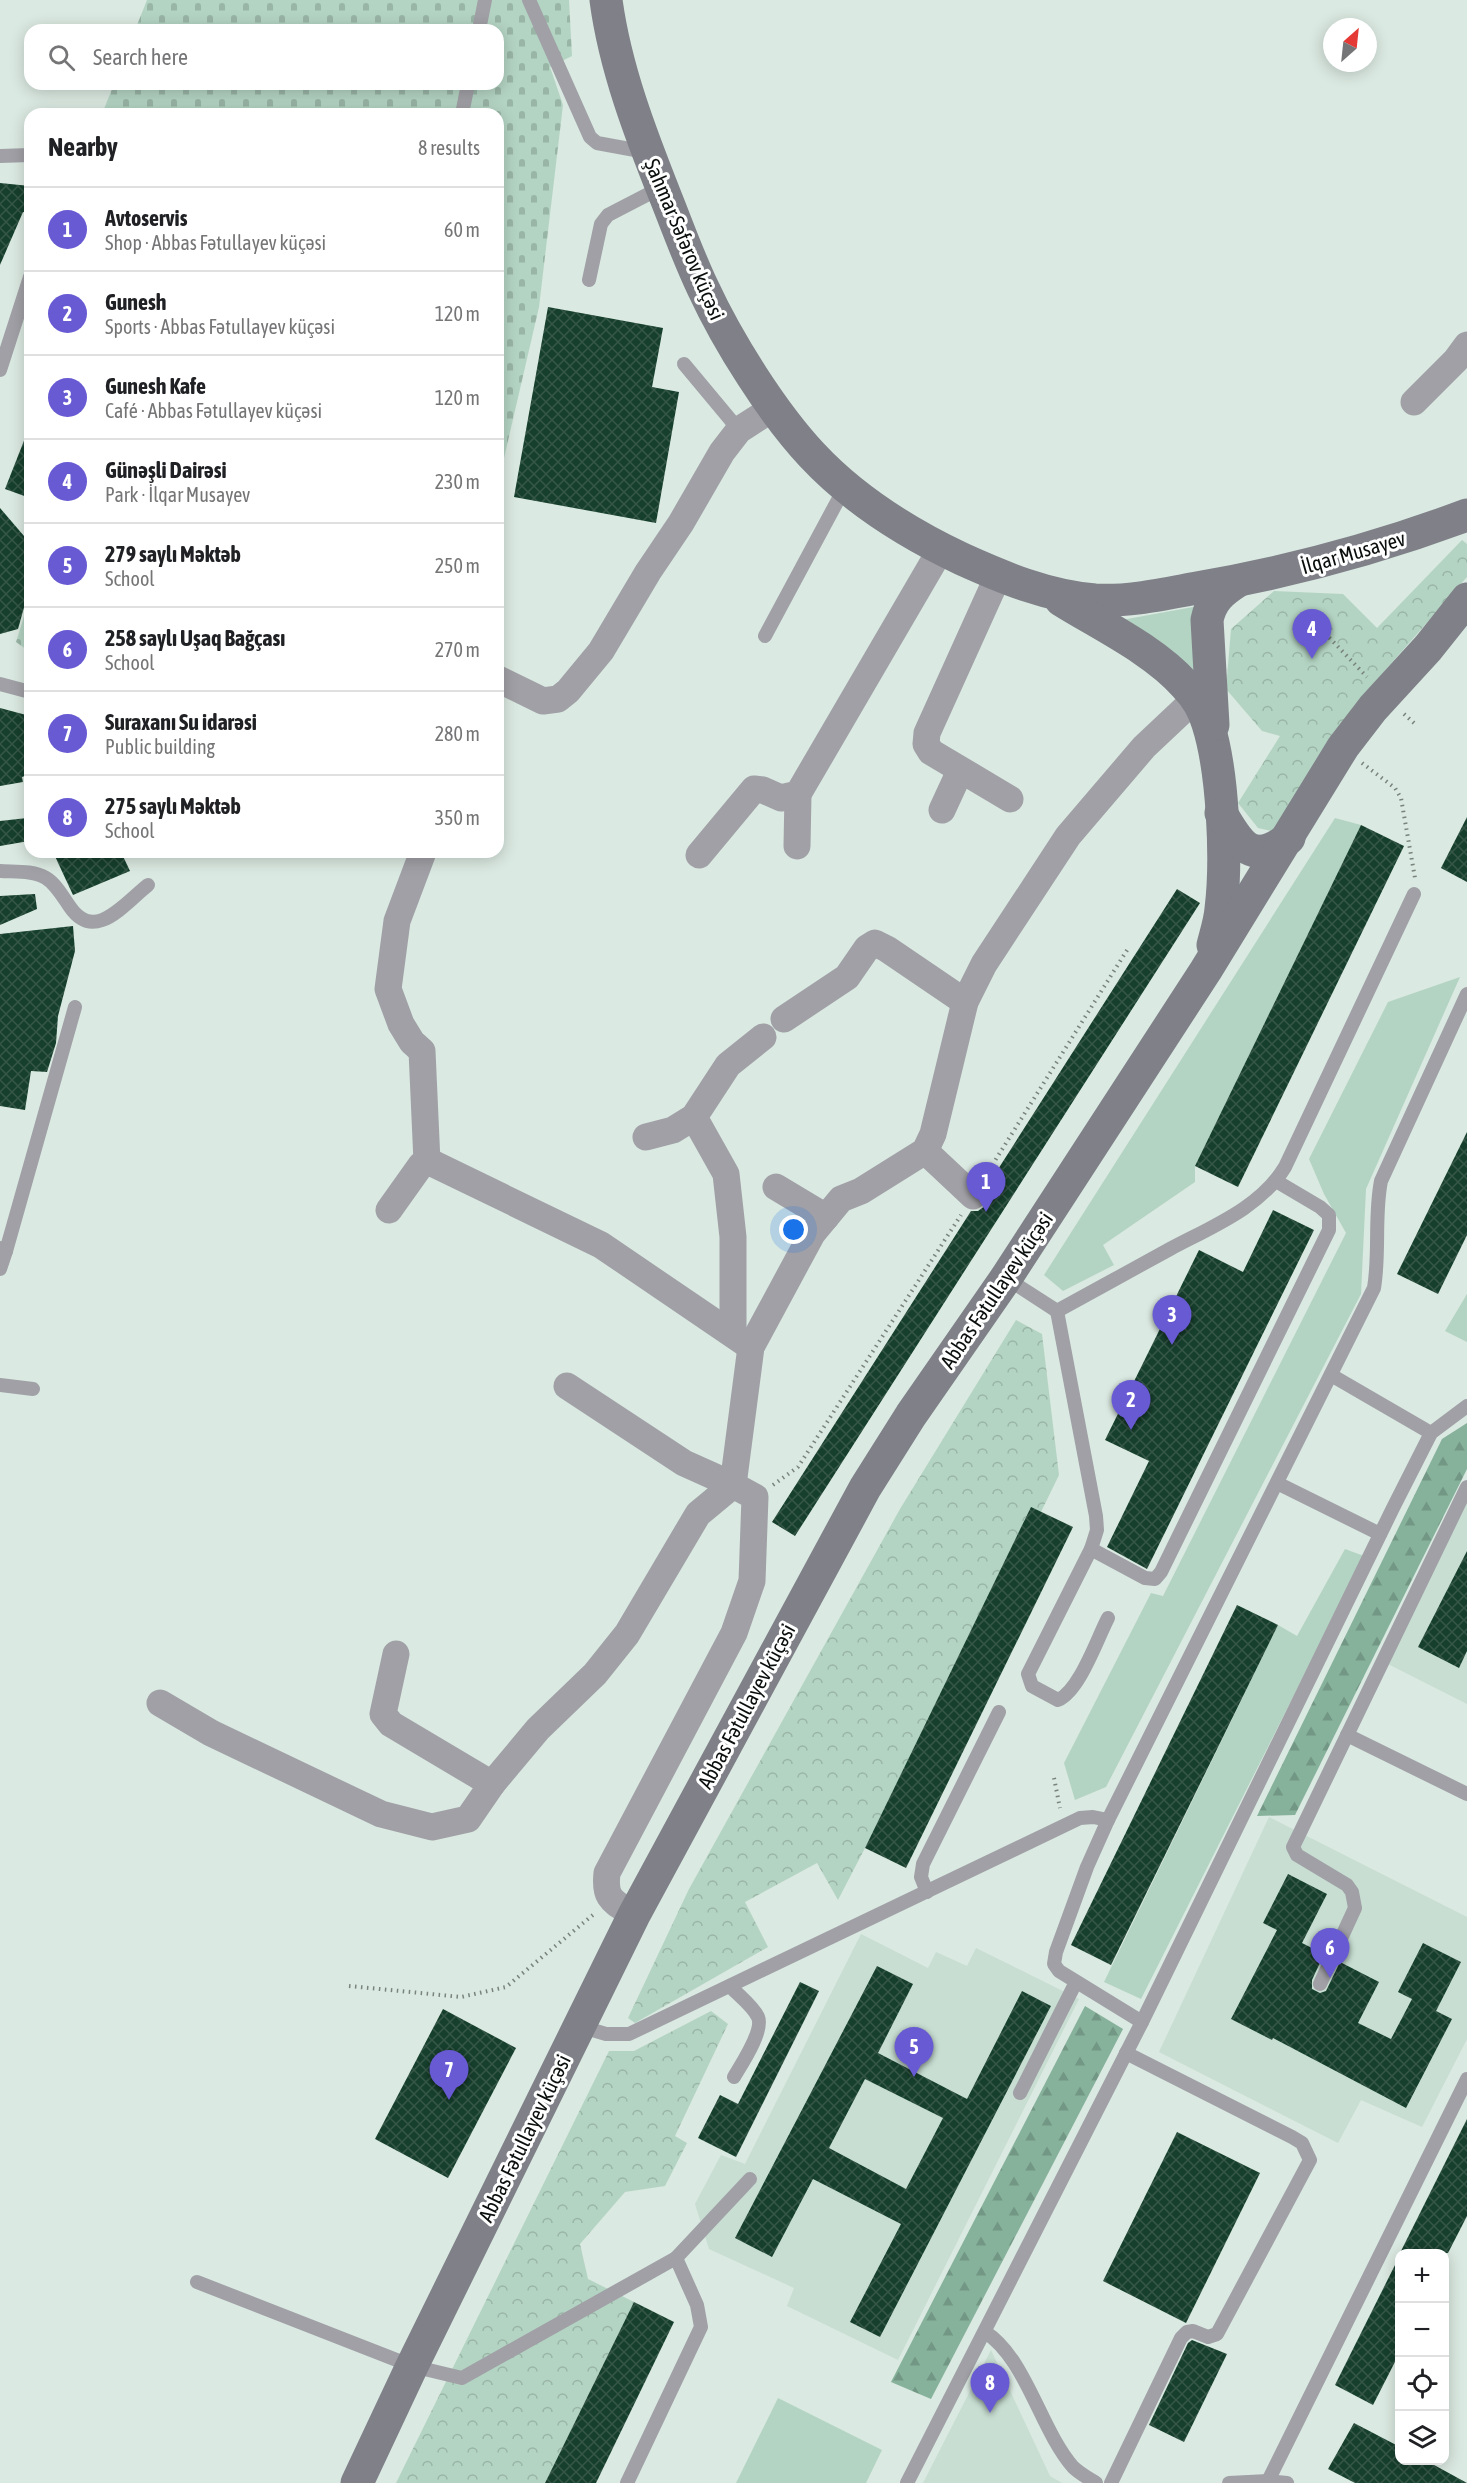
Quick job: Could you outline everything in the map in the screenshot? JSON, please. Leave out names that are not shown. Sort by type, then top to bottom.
[{"type":"main road","name":"Şahmar Səfərov küçəsi","points":[[606,0],[624,79],[648,152],[702,286],[722,327],[775,407],[812,455],[846,486],[885,516],[941,549],[998,576],[1048,592],[1097,600],[1125,599],[1238,581]]},
{"type":"main road","name":"İlqar Musayev","points":[[1238,581],[1368,550],[1461,520]]},
{"type":"main road","points":[[1206,970],[1221,912],[1224,867],[1207,620],[1214,599],[1238,581]]},
{"type":"main road","points":[[1048,592],[1149,655],[1173,673],[1196,699],[1208,724],[1215,753]]},
{"type":"main road","name":"Abbas Fətullayev küçəsi","points":[[357,2483],[579,2026],[623,1907],[865,1488],[911,1415],[1006,1278],[1206,970],[1343,747],[1373,708],[1428,648],[1467,599]]},
{"type":"main road","points":[[1221,813],[1235,837],[1254,851],[1267,852],[1289,838]]},
{"type":"street","points":[[1414,402],[1456,360],[1467,345]]},
{"type":"street","points":[[504,682],[543,701],[558,699],[568,691],[601,651],[648,572],[681,524],[722,452],[740,430],[775,407]]},
{"type":"street","points":[[797,846],[798,794],[941,549]]},
{"type":"street","points":[[998,576],[927,733],[926,744],[931,753],[1010,799]]},
{"type":"street","points":[[742,1341],[812,1234],[841,1199],[861,1191],[926,1151],[933,1134],[965,1002],[984,964],[1068,836],[1144,747],[1196,699]]},
{"type":"street","points":[[942,810],[960,771]]},
{"type":"street","points":[[699,855],[754,789],[764,790],[782,798],[798,794]]},
{"type":"street","points":[[421,858],[397,921],[388,990],[401,1024],[412,1042],[422,1051],[427,1162]]},
{"type":"street","points":[[784,1019],[847,977],[867,948],[875,944],[887,949],[965,1002]]},
{"type":"street","points":[[646,1137],[673,1130],[694,1117],[728,1065],[763,1037]]},
{"type":"street","points":[[623,1907],[605,1888],[607,1873],[734,1633],[752,1581],[744,1491],[742,1341],[726,1174],[694,1117]]},
{"type":"street","points":[[926,1151],[974,1196]]},
{"type":"street","points":[[389,1210],[421,1165],[427,1162]]},
{"type":"street","points":[[427,1162],[601,1245],[742,1341]]},
{"type":"street","points":[[776,1187],[826,1217]]},
{"type":"street","points":[[567,1386],[684,1463],[744,1491]]},
{"type":"street","points":[[160,1703],[211,1733],[381,1814],[432,1827],[468,1819],[492,1784],[538,1730],[601,1666],[627,1634],[698,1514],[744,1491]]},
{"type":"street","points":[[396,1654],[383,1714],[391,1724],[492,1784]]},
{"type":"lane","points":[[480,24],[485,0]]},
{"type":"lane","points":[[529,0],[590,137],[597,144],[648,152]]},
{"type":"lane","points":[[463,108],[467,90]]},
{"type":"lane","points":[[0,156],[24,155]]},
{"type":"lane","points":[[588,280],[601,224],[608,215],[662,187]]},
{"type":"lane","points":[[0,370],[24,296]]},
{"type":"lane","points":[[684,364],[740,430]]},
{"type":"lane","points":[[765,636],[846,486]]},
{"type":"lane","points":[[0,684],[24,690]]},
{"type":"lane","points":[[0,871],[30,873],[46,878],[55,886],[77,917],[89,923],[104,921],[148,885]]},
{"type":"lane","points":[[1057,1311],[1233,1215],[1263,1194],[1276,1181],[1285,1167],[1414,894]]},
{"type":"lane","points":[[1142,2022],[1059,1971],[1054,1964],[1056,1952],[1087,1867],[1108,1820],[1374,1288],[1377,1200],[1381,1181],[1467,994]]},
{"type":"lane","points":[[0,1269],[3,1250],[75,1007]]},
{"type":"lane","points":[[1091,1549],[1145,1578],[1155,1579],[1161,1572],[1329,1230],[1329,1215],[1320,1207],[1276,1181]]},
{"type":"lane","points":[[1006,1278],[1057,1311],[1097,1530],[1091,1549],[1028,1674],[1032,1686],[1058,1700],[1066,1696],[1075,1685],[1108,1618]]},
{"type":"lane","points":[[1331,1374],[1431,1434]]},
{"type":"lane","points":[[0,1385],[33,1389]]},
{"type":"lane","points":[[907,2483],[1142,2022],[1431,1434],[1467,1407]]},
{"type":"lane","points":[[1277,1483],[1380,1534]]},
{"type":"lane","points":[[1320,1984],[1354,1908],[1352,1892],[1347,1885],[1297,1855],[1293,1846],[1467,1486]]},
{"type":"lane","points":[[927,1892],[921,1877],[923,1864],[999,1712]]},
{"type":"lane","points":[[1347,1734],[1467,1794]]},
{"type":"lane","points":[[579,2026],[606,2034],[629,2034],[1080,1818],[1093,1817],[1108,1820]]},
{"type":"lane","points":[[1020,2093],[1076,1982]]},
{"type":"lane","points":[[730,1986],[758,2016],[760,2024],[758,2033],[734,2077]]},
{"type":"lane","points":[[1111,2483],[1182,2338],[1187,2332],[1193,2331],[1209,2337],[1216,2334],[1310,2160],[1302,2143],[1292,2137],[1126,2053]]},
{"type":"lane","points":[[1268,2481],[1467,2079]]},
{"type":"lane","points":[[196,2283],[412,2366],[462,2379],[676,2258],[750,2179]]},
{"type":"lane","points":[[627,2483],[701,2327],[697,2305],[676,2258]]},
{"type":"lane","points":[[985,2332],[1005,2348],[1061,2450],[1075,2469],[1096,2483]]},
{"type":"lane","points":[[1229,2483],[1268,2481],[1287,2483]]},
{"type":"path","points":[[1343,747],[1395,788],[1401,798],[1416,882],[1414,894]]},
{"type":"path","points":[[744,1491],[798,1467],[974,1196],[1129,947]]},
{"type":"path","points":[[1054,1778],[1064,1826]]},
{"type":"path","points":[[349,1986],[461,1997],[506,1987],[623,1907]]},
{"type":"shaded area","points":[[1467,1500],[1467,1704],[1388,1664]]},
{"type":"shaded area","points":[[1269,1817],[1467,1917],[1467,2039],[1422,2127],[1361,2100],[1338,2143],[1159,2052]]},
{"type":"shaded area","points":[[861,1934],[928,1968],[936,1952],[967,1966],[976,1948],[1079,1999],[898,2360],[787,2306],[794,2288],[709,2249],[695,2204],[721,2155],[745,2164]]},
{"type":"shaded area","points":[[991,2350],[1050,2476],[1062,2483],[923,2483]]},
{"type":"green space","points":[[147,0],[569,0],[572,56],[550,67],[563,105],[539,307],[504,458],[504,108],[104,108],[112,90],[504,90],[504,24],[137,24]]},
{"type":"green space","points":[[1462,540],[1467,544],[1467,577],[1353,707],[1275,832],[1258,828],[1238,803],[1280,736],[1262,731],[1226,689],[1231,629],[1274,591],[1343,594],[1377,628]]},
{"type":"green space","points":[[1193,607],[1202,683],[1116,621]]},
{"type":"green space","points":[[24,616],[24,648],[16,642]]},
{"type":"green space","points":[[1335,818],[1361,825],[1195,1166],[1195,1182],[1103,1245],[1114,1265],[1063,1291],[1044,1275]]},
{"type":"green space","points":[[1460,977],[1366,1189],[1361,1294],[1106,1787],[1075,1800],[1064,1763],[1151,1593],[1163,1596],[1346,1233],[1324,1194],[1309,1159],[1388,1002]]},
{"type":"green space","points":[[1467,1294],[1467,1342],[1445,1331]]},
{"type":"green space","points":[[1016,1320],[1042,1334],[1059,1475],[1041,1512],[1031,1508],[838,1900],[817,1863],[745,1902],[768,1947],[635,2023],[628,2018],[689,1889],[900,1509]]},
{"type":"green space","points":[[1467,1423],[1467,1469],[1295,1815],[1257,1816],[1442,1439]]},
{"type":"green space","points":[[1345,1549],[1364,1556],[1141,1999],[1104,1982],[1278,1625],[1297,1636]]},
{"type":"green space","points":[[1085,2006],[1123,2029],[931,2399],[891,2382]]},
{"type":"green space","points":[[711,2011],[728,2024],[675,2136],[687,2143],[665,2186],[625,2192],[580,2244],[588,2279],[634,2302],[545,2483],[396,2483],[609,2051],[634,2051]]},
{"type":"green space","points":[[778,2398],[882,2450],[866,2483],[736,2483]]},
{"type":"building","points":[[0,183],[24,185],[24,212],[0,265]]},
{"type":"building","points":[[548,307],[663,328],[652,387],[679,392],[656,523],[514,497]]},
{"type":"building","points":[[24,441],[24,496],[5,489]]},
{"type":"building","points":[[0,508],[24,536],[24,608],[18,629],[0,634]]},
{"type":"building","points":[[0,708],[24,714],[24,776],[22,777],[23,782],[0,786]]},
{"type":"building","points":[[1467,817],[1467,882],[1441,868]]},
{"type":"building","points":[[24,818],[24,842],[0,846],[0,821]]},
{"type":"building","points":[[1361,825],[1404,846],[1238,1187],[1195,1166]]},
{"type":"building","points":[[56,858],[124,858],[130,871],[73,895]]},
{"type":"building","points":[[1177,889],[1200,903],[795,1536],[772,1522],[971,1211],[978,1211],[985,1206],[988,1199],[986,1188]]},
{"type":"building","points":[[35,894],[37,909],[0,925],[0,896]]},
{"type":"building","points":[[73,926],[75,951],[58,1016],[56,1043],[47,1072],[31,1071],[25,1110],[0,1106],[0,934]]},
{"type":"building","points":[[1467,1132],[1467,1235],[1438,1294],[1397,1274]]},
{"type":"building","points":[[1273,1210],[1314,1230],[1147,1569],[1107,1547],[1149,1461],[1105,1440],[1199,1250],[1243,1272]]},
{"type":"building","points":[[1031,1507],[1073,1527],[906,1868],[865,1848]]},
{"type":"building","points":[[1467,1551],[1467,1651],[1459,1668],[1418,1647]]},
{"type":"building","points":[[1237,1605],[1278,1625],[1111,1965],[1071,1945]]},
{"type":"building","points":[[1288,1874],[1327,1894],[1302,1943],[1324,1954],[1312,1980],[1312,1989],[1320,1993],[1326,1991],[1340,1962],[1379,1982],[1358,2023],[1391,2039],[1412,1999],[1398,1992],[1423,1943],[1461,1962],[1436,2011],[1452,2019],[1406,2108],[1273,2038],[1272,2040],[1231,2019],[1277,1930],[1263,1923]]},
{"type":"building","points":[[877,1966],[913,1984],[878,2053],[967,2099],[1022,1991],[1051,2006],[880,2337],[850,2322],[901,2224],[813,2179],[772,2257],[735,2238]],"holes":[[[865,2079],[943,2118],[906,2189],[829,2148]]]},
{"type":"building","points":[[800,1982],[819,1991],[736,2157],[698,2138],[720,2095],[738,2104]]},
{"type":"building","points":[[443,2009],[516,2048],[448,2178],[375,2139]]},
{"type":"building","points":[[1467,2119],[1467,2216],[1449,2251],[1449,2249],[1402,2249]]},
{"type":"building","points":[[1177,2132],[1260,2173],[1186,2323],[1103,2281]]},
{"type":"building","points":[[1395,2265],[1395,2362],[1373,2405],[1335,2385]]},
{"type":"building","points":[[634,2302],[674,2322],[596,2483],[545,2483]]},
{"type":"building","points":[[1192,2340],[1227,2354],[1184,2442],[1149,2425],[1188,2343]]},
{"type":"building","points":[[1354,2423],[1395,2444],[1395,2465],[1434,2465],[1467,2483],[1355,2483],[1328,2469]]},
{"type":"place","name":"Günəşli Dairəsi","points":[[1312,659]]},
{"type":"place","name":"Avtoservis","points":[[986,1212]]},
{"type":"place","name":"Gunesh Kafe","points":[[1172,1345]]},
{"type":"place","name":"Gunesh","points":[[1131,1430]]},
{"type":"place","name":"258 saylı Uşaq Bağçası","points":[[1330,1978]]},
{"type":"place","name":"279 saylı Məktəb","points":[[914,2077]]},
{"type":"place","name":"Suraxanı Su idarəsi","points":[[449,2100]]},
{"type":"place","name":"275 saylı Məktəb","points":[[990,2413]]}]
